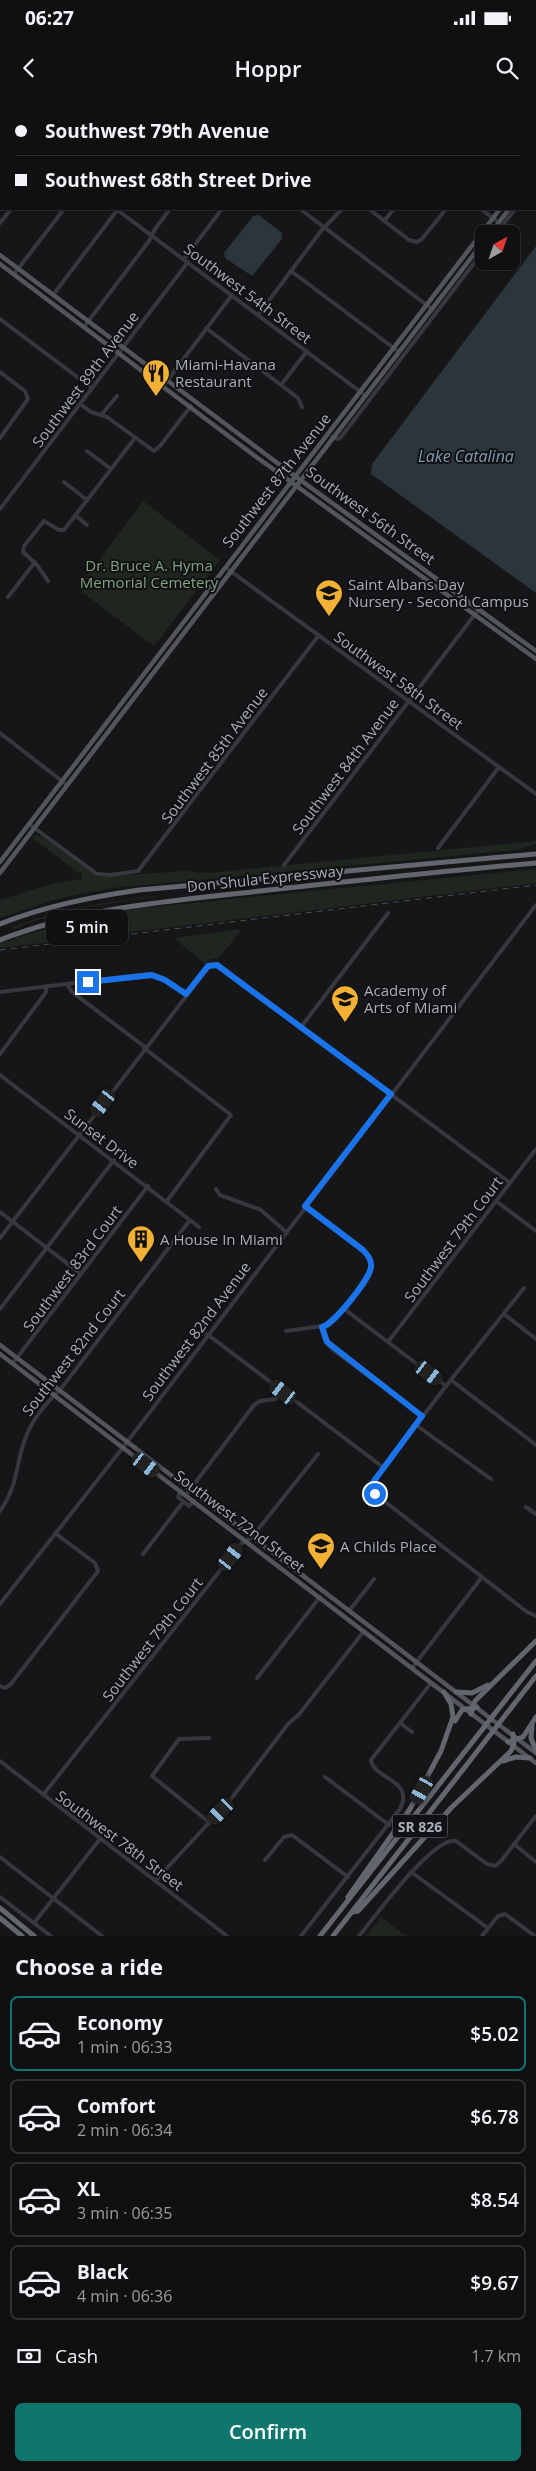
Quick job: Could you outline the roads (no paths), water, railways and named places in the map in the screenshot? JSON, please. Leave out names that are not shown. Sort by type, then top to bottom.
[{"type":"highway","name":"Don Shula Expressway","points":[[0,924],[8,920],[86,898],[139,890],[536,854]]},
{"type":"highway","name":"Don Shula Expressway","points":[[0,940],[89,913],[145,904],[419,873],[536,863]]},
{"type":"highway","points":[[471,1714],[474,1706],[493,1682],[536,1641]]},
{"type":"highway","name":"SR 826","points":[[320,1936],[536,1661]]},
{"type":"highway","name":"SR 826","points":[[333,1936],[536,1676]]},
{"type":"highway","points":[[456,1692],[475,1692],[493,1682]]},
{"type":"highway","points":[[444,1692],[452,1704],[453,1723]]},
{"type":"highway","points":[[342,1907],[351,1891],[414,1802],[442,1752],[453,1723],[464,1708],[474,1706]]},
{"type":"highway","points":[[352,1912],[358,1911],[451,1808],[500,1762],[532,1724],[536,1716]]},
{"type":"highway","points":[[532,1724],[531,1738],[536,1752]]},
{"type":"highway","points":[[513,1734],[516,1742]]},
{"type":"highway","points":[[508,1742],[516,1742]]},
{"type":"highway","points":[[500,1762],[513,1758],[530,1758]]},
{"type":"highway","points":[[0,1908],[34,1936]]},
{"type":"highway","points":[[0,1918],[22,1936]]},
{"type":"main road","name":"Southwest 87th Avenue","points":[[0,862],[499,210]]},
{"type":"main road","points":[[496,225],[508,210]]},
{"type":"main road","name":"Southwest 56th Street","points":[[0,255],[167,381],[536,651]]},
{"type":"main road","name":"Southwest 87th Avenue","points":[[0,873],[332,437],[366,396],[432,309],[466,269],[475,255]]},
{"type":"main road","points":[[459,263],[466,269]]},
{"type":"main road","name":"Southwest 56th Street","points":[[0,264],[295,486],[401,560],[536,659]]},
{"type":"main road","points":[[332,427],[332,437]]},
{"type":"main road","points":[[401,560],[405,555]]},
{"type":"main road","points":[[191,611],[196,615]]},
{"type":"main road","points":[[169,640],[174,644]]},
{"type":"main road","points":[[158,654],[164,658]]},
{"type":"main road","points":[[138,681],[143,685]]},
{"type":"main road","points":[[101,729],[106,734]]},
{"type":"main road","points":[[71,768],[76,773]]},
{"type":"main road","name":"Southwest 72nd Street","points":[[0,1345],[368,1626],[513,1734]]},
{"type":"main road","name":"Southwest 72nd Street","points":[[0,1354],[508,1742]]},
{"type":"main road","points":[[364,1631],[368,1626]]},
{"type":"main road","points":[[431,1683],[436,1677]]},
{"type":"main road","points":[[516,1742],[536,1752]]},
{"type":"main road","points":[[516,1742],[536,1763]]},
{"type":"street","points":[[0,223],[10,210]]},
{"type":"street","points":[[14,274],[63,210]]},
{"type":"street","points":[[54,295],[117,210]]},
{"type":"street","name":"Southwest 54th Street","points":[[119,210],[366,396]]},
{"type":"street","points":[[84,327],[169,210]]},
{"type":"street","points":[[184,259],[221,210]]},
{"type":"street","points":[[301,210],[432,309]]},
{"type":"street","points":[[258,315],[341,210]]},
{"type":"street","points":[[370,210],[409,240],[417,242],[422,239],[445,210]]},
{"type":"street","points":[[384,221],[393,210]]},
{"type":"street","points":[[481,210],[498,222]]},
{"type":"street","points":[[503,225],[514,210]]},
{"type":"street","name":"Southwest 87th Avenue","points":[[332,437],[338,439],[341,437],[475,260]]},
{"type":"street","name":"Southwest 89th Avenue","points":[[0,509],[188,262]]},
{"type":"street","points":[[291,271],[399,352]]},
{"type":"street","points":[[163,386],[232,295]]},
{"type":"street","points":[[0,318],[92,388]]},
{"type":"street","points":[[206,328],[298,398],[302,407]]},
{"type":"street","points":[[281,385],[307,351]]},
{"type":"street","points":[[0,372],[28,396],[26,404],[0,438]]},
{"type":"street","points":[[102,414],[117,396]]},
{"type":"street","points":[[80,404],[91,412],[102,414],[154,451],[191,406]]},
{"type":"street","points":[[48,581],[35,562],[22,550],[45,521],[62,531],[135,438]]},
{"type":"street","points":[[87,451],[111,469]]},
{"type":"street","points":[[64,482],[87,500]]},
{"type":"street","points":[[75,515],[87,525]]},
{"type":"street","points":[[8,596],[35,562]]},
{"type":"street","name":"Southwest 58th Street","points":[[225,566],[536,794]]},
{"type":"street","name":"Southwest 84th Avenue","points":[[284,865],[479,609]]},
{"type":"street","name":"Southwest 85th Avenue","points":[[29,824],[96,874],[134,873],[142,867],[319,635]]},
{"type":"street","points":[[0,733],[67,785]]},
{"type":"street","points":[[438,848],[499,768]]},
{"type":"street","name":"Southwest 82nd Avenue","points":[[0,1604],[123,1447],[207,1334],[536,905]]},
{"type":"street","points":[[301,1027],[388,913]]},
{"type":"street","points":[[0,1238],[186,994],[207,967],[213,964],[220,967],[510,1183]]},
{"type":"street","points":[[0,992],[152,975],[165,980],[186,994]]},
{"type":"street","points":[[67,984],[69,990],[232,1115],[167,1201]]},
{"type":"street","points":[[0,1054],[42,1000],[46,992],[46,986]]},
{"type":"street","name":"Sunset Drive","points":[[0,1075],[114,1160],[199,1227]]},
{"type":"street","name":"Southwest 79th Court","points":[[388,1342],[535,1152]]},
{"type":"street","points":[[0,1309],[114,1160]]},
{"type":"street","name":"Southwest 83rd Court","points":[[13,1363],[148,1186]]},
{"type":"street","points":[[216,1188],[220,1194],[261,1210],[286,1232]]},
{"type":"street","points":[[496,1201],[536,1231]]},
{"type":"street","points":[[286,1332],[329,1325],[369,1274],[371,1267],[370,1259],[363,1250],[305,1206]]},
{"type":"street","points":[[0,1212],[81,1274]]},
{"type":"street","name":"Southwest 82nd Court","points":[[0,1511],[15,1483],[28,1431],[40,1410],[59,1390],[190,1220]]},
{"type":"street","points":[[524,1288],[422,1416],[374,1480],[371,1488],[375,1494],[482,1577],[536,1616]]},
{"type":"street","points":[[343,1308],[446,1386]]},
{"type":"street","points":[[504,1314],[536,1338]]},
{"type":"street","points":[[322,1327],[326,1340],[332,1349],[422,1416]]},
{"type":"street","points":[[207,1334],[384,1468]]},
{"type":"street","points":[[450,1380],[536,1445]]},
{"type":"street","points":[[186,1495],[254,1405],[260,1401],[276,1399],[283,1392]]},
{"type":"street","points":[[416,1425],[491,1480]]},
{"type":"street","name":"Southwest 79th Court","points":[[43,1795],[245,1540],[252,1537],[318,1454]]},
{"type":"street","points":[[181,1492],[178,1498],[183,1502],[190,1506],[194,1501]]},
{"type":"street","points":[[143,1554],[183,1502]]},
{"type":"street","points":[[526,1507],[536,1514]]},
{"type":"street","points":[[0,1686],[6,1687],[99,1569],[93,1562],[55,1533]]},
{"type":"street","points":[[412,1668],[482,1577]]},
{"type":"street","points":[[349,1611],[374,1579]]},
{"type":"street","points":[[257,1678],[320,1597]]},
{"type":"street","points":[[155,1881],[235,1795],[364,1631]]},
{"type":"street","points":[[301,1936],[402,1806],[404,1797],[402,1791],[371,1762],[431,1683]]},
{"type":"street","points":[[400,1723],[412,1732]]},
{"type":"street","points":[[209,1738],[179,1739],[152,1776],[210,1823]]},
{"type":"street","name":"Southwest 78th Street","points":[[0,1761],[227,1936]]},
{"type":"street","points":[[325,1777],[389,1825]]},
{"type":"street","points":[[358,1936],[411,1872],[439,1846],[450,1840],[459,1843],[490,1866],[498,1864],[536,1816]]},
{"type":"street","points":[[265,1860],[288,1835],[296,1837],[348,1877]]},
{"type":"street","points":[[34,1923],[100,1839]]},
{"type":"street","points":[[514,1844],[536,1862]]},
{"type":"street","points":[[0,1857],[102,1936]]},
{"type":"street","points":[[411,1872],[488,1928]]},
{"type":"street","points":[[0,1896],[51,1936]]},
{"type":"street","points":[[482,1936],[499,1916],[506,1914],[535,1936]]},
{"type":"water","points":[[259,215],[282,233],[282,239],[252,276],[225,258],[224,253],[253,216]]},
{"type":"water","name":"Lake Catalina","points":[[536,246],[536,593],[371,474],[372,464],[518,270],[520,270],[520,267]]},
{"type":"railway","points":[[0,950],[536,885]]},
{"type":"place","name":"Miami-Havana Restaurant","points":[[156,397]]},
{"type":"place","name":"Saint Albans Day Nursery - Second Campus","points":[[329,617]]},
{"type":"place","name":"Academy of Arts of Miami","points":[[345,1023]]},
{"type":"place","name":"A House In Miami","points":[[141,1263]]},
{"type":"place","name":"A Childs Place","points":[[321,1570]]},
{"type":"park label","name":"Dr. Bruce A. Hyma Memorial Cemetery","points":[[149,574]]}]
